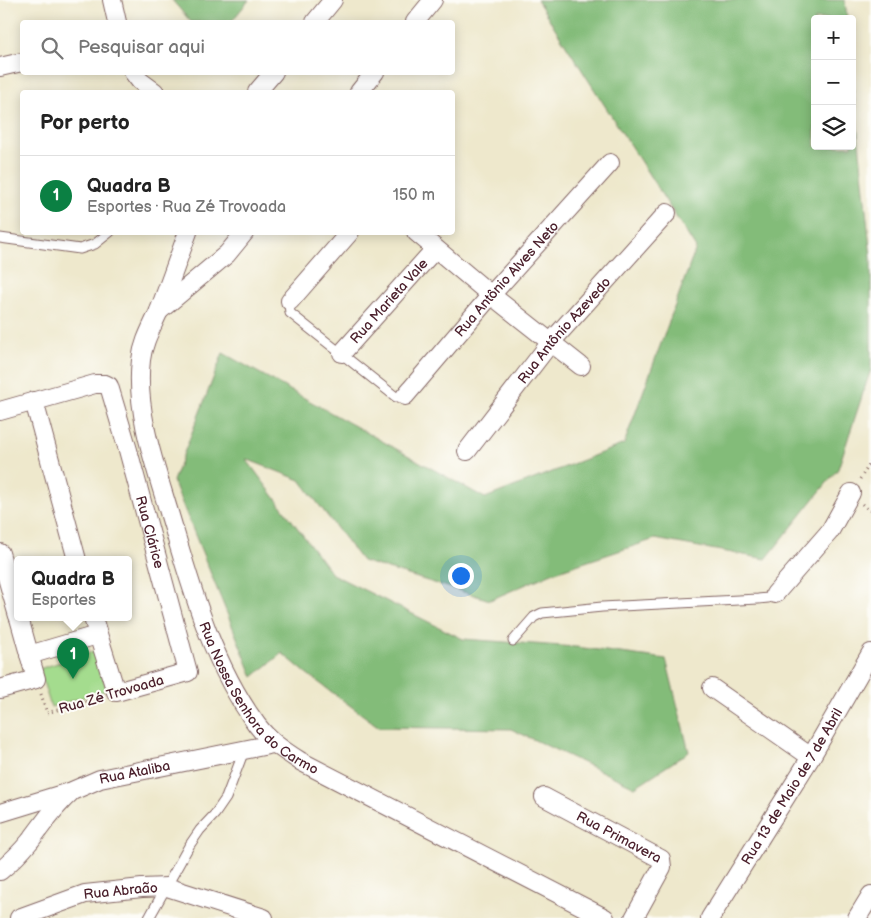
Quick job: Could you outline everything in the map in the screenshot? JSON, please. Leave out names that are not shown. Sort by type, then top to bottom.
[{"type":"street","points":[[112,0],[117,20]]},
{"type":"street","points":[[317,20],[333,0]]},
{"type":"street","points":[[417,20],[433,0]]},
{"type":"street","points":[[0,67],[20,62]]},
{"type":"street","points":[[136,75],[153,90]]},
{"type":"street","points":[[259,90],[271,75]]},
{"type":"street","points":[[362,90],[374,75]]},
{"type":"street","name":"Rua Antônio Alves Neto","points":[[405,396],[491,295],[610,164]]},
{"type":"street","name":"Rua Antônio Azevedo","points":[[467,451],[550,342],[667,214]]},
{"type":"street","name":"Rua Nossa Senhora do Carmo","points":[[187,235],[159,311],[148,333],[141,360],[140,385],[149,442],[187,573],[202,617],[227,676],[257,725],[273,744],[326,776],[605,918]]},
{"type":"street","name":"Rua Nossa Senhora do Carmo","points":[[159,311],[227,254],[243,235]]},
{"type":"street","points":[[290,301],[347,235]]},
{"type":"street","points":[[419,235],[491,295],[581,366]]},
{"type":"street","name":"Rua Marieta Vale","points":[[342,353],[435,249]]},
{"type":"street","name":"Rua Clárice","points":[[34,401],[95,384],[105,384],[111,391],[188,672]]},
{"type":"street","points":[[0,411],[34,401],[76,556]]},
{"type":"street","points":[[775,594],[830,530],[851,493]]},
{"type":"street","points":[[0,553],[14,603]]},
{"type":"street","points":[[0,690],[36,679],[19,621]]},
{"type":"street","points":[[94,621],[116,692]]},
{"type":"street","points":[[29,655],[98,635]]},
{"type":"street","name":"Rua 13 de Maio de 7 de Abril","points":[[710,918],[811,757],[871,653]]},
{"type":"street","name":"Rua Zé Trovoada","points":[[116,692],[188,672]]},
{"type":"street","points":[[712,688],[811,757]]},
{"type":"street","name":"Rua Ataliba","points":[[0,813],[72,791],[100,779],[245,748],[273,744]]},
{"type":"street","points":[[0,871],[16,857],[57,805],[72,791]]},
{"type":"street","name":"Rua Primavera","points":[[544,797],[661,859],[662,867],[634,918]]},
{"type":"street","points":[[167,887],[264,918]]},
{"type":"street","name":"Rua Abraão","points":[[19,918],[85,894],[167,887]]},
{"type":"street","points":[[857,918],[871,895]]},
{"type":"lane","points":[[0,238],[80,249],[95,244],[106,235]]},
{"type":"lane","points":[[290,301],[290,313],[396,397],[405,396]]},
{"type":"lane","points":[[512,641],[534,617],[542,613],[602,607],[758,599],[768,598],[775,594]]},
{"type":"lane","points":[[149,918],[189,846],[226,798],[245,748]]},
{"type":"path","name":"Rua Zé Trovoada","points":[[36,679],[47,713],[116,692]]},
{"type":"green space","points":[[172,0],[249,0],[233,20],[189,20]]},
{"type":"green space","points":[[537,0],[845,0],[847,15],[811,15],[811,150],[856,150],[856,113],[871,258],[871,369],[838,469],[766,559],[655,539],[552,573],[490,600],[362,561],[300,480],[246,459],[332,574],[463,639],[576,647],[666,659],[689,752],[635,787],[511,729],[379,727],[282,653],[253,677],[173,481],[223,353],[485,498],[624,444],[696,248]]},
{"type":"green space","points":[[95,651],[107,690],[51,707],[39,669]]},
{"type":"place","name":"Quadra B","points":[[73,679]]}]
